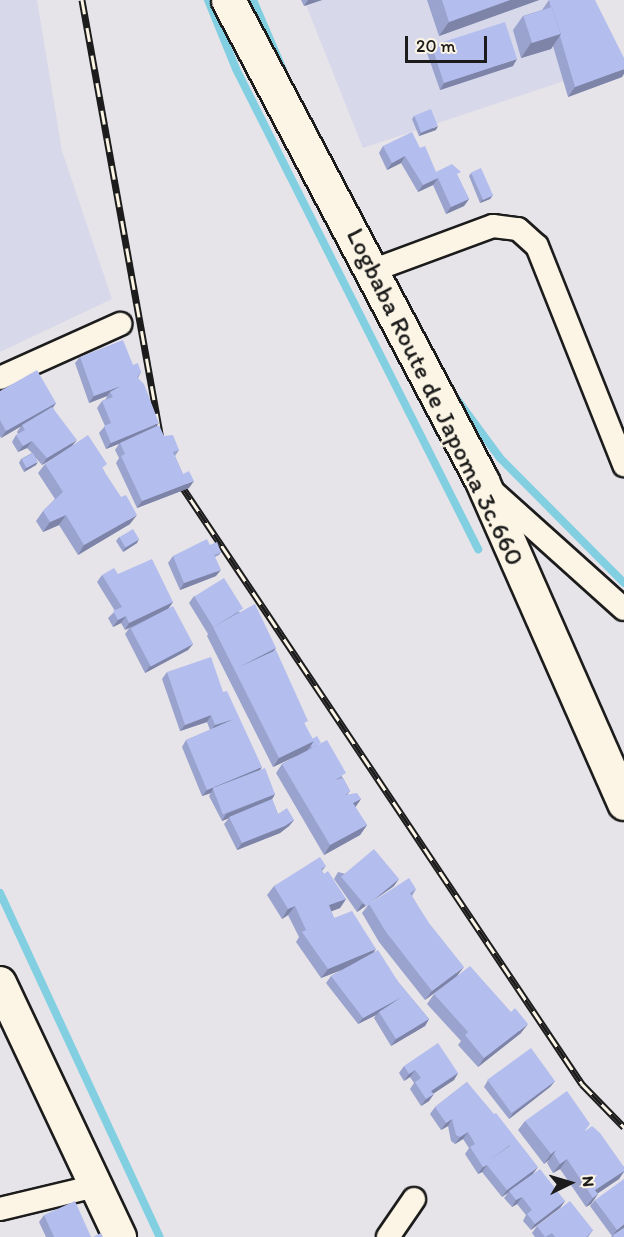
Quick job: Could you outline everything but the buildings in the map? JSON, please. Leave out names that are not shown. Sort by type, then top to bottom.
[{"type":"main road","name":"Logbaba Route de Japoma 3c.660","points":[[228,0],[374,270],[482,481],[624,803]]},
{"type":"main road","points":[[0,983],[120,1237]]},
{"type":"street","points":[[374,270],[493,226],[518,229],[537,246],[624,465]]},
{"type":"street","points":[[0,378],[120,324]]},
{"type":"street","points":[[482,481],[624,609]]},
{"type":"street","points":[[0,1209],[96,1186]]},
{"type":"street","points":[[388,1237],[414,1199]]},
{"type":"shaded area","points":[[0,0],[37,0],[62,151],[112,299],[0,352]]},
{"type":"shaded area","points":[[304,0],[584,0],[564,81],[363,148]]},
{"type":"waterway","points":[[208,0],[236,69],[478,549]]},
{"type":"waterway","points":[[253,0],[283,70]]},
{"type":"waterway","points":[[456,398],[500,458],[624,583]]},
{"type":"waterway","points":[[0,893],[160,1237]]},
{"type":"railway","points":[[82,0],[161,437]]},
{"type":"railway","points":[[175,476],[582,1084],[624,1127]]}]
